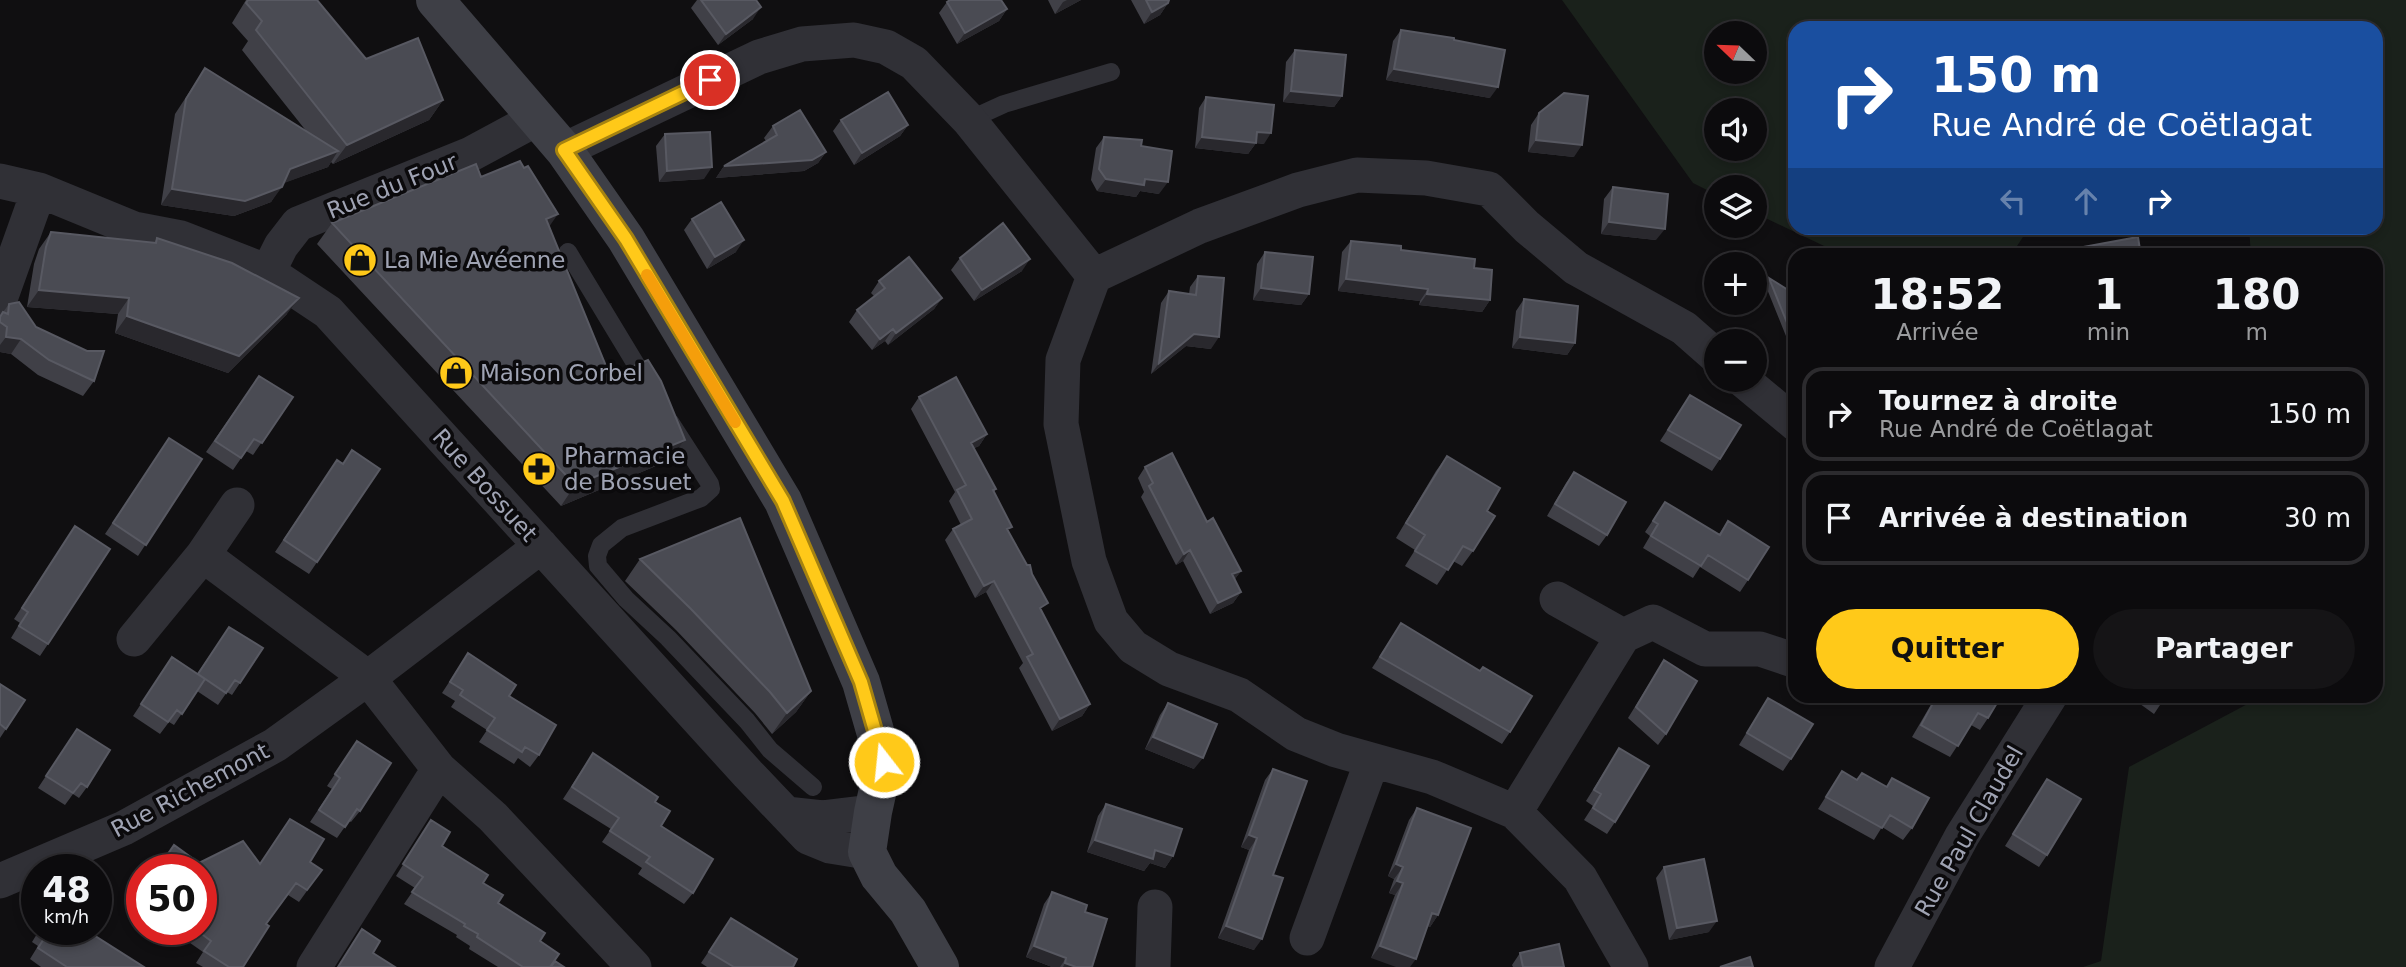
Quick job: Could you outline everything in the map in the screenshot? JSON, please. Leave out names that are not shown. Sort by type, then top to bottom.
[{"type":"main road","points":[[435,0],[564,150],[626,239],[783,501],[861,682],[884,762],[867,852],[878,876],[908,911],[940,967]]},
{"type":"street","points":[[564,150],[760,57],[802,44],[854,40],[886,47],[914,63],[969,120],[1094,276]]},
{"type":"street","name":"Rue du Four","points":[[268,272],[281,246],[298,224],[471,154],[536,119]]},
{"type":"street","points":[[1631,967],[1580,878],[1515,812],[1432,777],[1372,761],[1296,734],[1239,695],[1169,669],[1133,647],[1111,621],[1089,561],[1061,424],[1063,360],[1094,276],[1200,226],[1298,190],[1357,175],[1426,178],[1489,189],[1527,227],[1576,268],[1684,328],[1704,346]]},
{"type":"street","name":"Rue Bossuet","points":[[0,181],[101,206],[134,229],[181,238],[268,272],[328,312],[808,837],[830,846],[867,852]]},
{"type":"street","points":[[0,299],[39,190]]},
{"type":"street","points":[[1757,392],[1788,417]]},
{"type":"street","points":[[134,639],[203,555],[237,505]]},
{"type":"street","name":"Rue Richemont","points":[[0,881],[124,828],[264,751],[368,678],[541,546]]},
{"type":"street","points":[[203,555],[368,678],[439,769],[493,817],[634,967]]},
{"type":"street","points":[[1556,599],[1623,636]]},
{"type":"street","points":[[1515,812],[1623,636],[1653,622],[1705,649],[1760,649],[1788,659]]},
{"type":"street","name":"Rue Paul Claudel","points":[[1892,967],[1962,836],[2046,703]]},
{"type":"street","points":[[1307,938],[1372,761]]},
{"type":"street","points":[[314,967],[439,769]]},
{"type":"street","points":[[786,814],[823,818],[873,811]]},
{"type":"street","points":[[1153,967],[1155,907]]},
{"type":"lane","points":[[969,120],[1004,104],[1111,72]]},
{"type":"lane","points":[[568,252],[710,484],[710,489],[701,498],[622,528],[601,545],[597,556],[598,566],[626,599],[668,638],[747,721],[770,750],[813,788]]},
{"type":"shaded area","points":[[1562,0],[2406,0],[2406,967],[2083,967],[2101,961],[2129,767],[2249,703],[2383,703],[2383,248],[2250,248],[2250,235],[2383,235],[2383,21],[1788,21],[1788,229],[1767,219],[1767,175],[1704,175],[1704,188],[1693,183]]},
{"type":"shaded area","points":[[1801,235],[2024,235],[2016,248],[1828,248]]},
{"type":"building","points":[[248,0],[317,0],[366,59],[418,38],[443,100],[347,145],[256,30],[262,21],[246,3]]},
{"type":"building","points":[[701,0],[756,0],[761,7],[726,34]]},
{"type":"building","points":[[1001,0],[1007,9],[965,33],[947,2]]},
{"type":"building","points":[[1146,0],[1169,0],[1152,12]]},
{"type":"building","points":[[1401,30],[1454,38],[1505,50],[1498,87],[1394,69]]},
{"type":"building","points":[[1295,50],[1346,55],[1342,96],[1291,91]]},
{"type":"building","points":[[205,68],[338,151],[290,169],[282,187],[245,201],[172,189],[186,99]]},
{"type":"building","points":[[888,92],[908,125],[862,153],[841,120]]},
{"type":"building","points":[[1564,93],[1588,96],[1582,145],[1536,140],[1539,113]]},
{"type":"building","points":[[1206,97],[1274,105],[1271,133],[1257,132],[1256,143],[1202,137]]},
{"type":"building","points":[[800,110],[826,152],[812,160],[724,166],[777,135],[773,126]]},
{"type":"building","points":[[710,132],[712,167],[667,171],[665,134]]},
{"type":"building","points":[[1104,137],[1142,140],[1141,146],[1172,151],[1168,182],[1145,179],[1144,185],[1106,179],[1099,169]]},
{"type":"building","points":[[520,161],[524,168],[528,166],[558,214],[546,219],[610,376],[648,360],[661,381],[685,440],[575,485],[332,223],[476,164],[481,177]]},
{"type":"building","points":[[1613,187],[1668,194],[1665,229],[1609,222]]},
{"type":"building","points":[[721,202],[744,240],[715,257],[692,219]]},
{"type":"building","points":[[1003,223],[1030,259],[982,290],[960,258]]},
{"type":"building","points":[[51,232],[156,243],[157,238],[232,263],[299,298],[239,356],[127,316],[129,298],[39,290]]},
{"type":"building","points":[[2138,237],[2140,248],[2083,248]]},
{"type":"building","points":[[1351,241],[1401,246],[1401,250],[1475,259],[1474,268],[1492,270],[1490,300],[1427,294],[1428,289],[1346,279]]},
{"type":"building","points":[[1265,252],[1313,257],[1309,294],[1261,288]]},
{"type":"building","points":[[909,257],[942,298],[896,333],[893,329],[880,339],[857,310],[885,288],[879,281]]},
{"type":"building","points":[[1198,276],[1224,278],[1219,337],[1194,334],[1159,363],[1169,291],[1196,295]]},
{"type":"building","points":[[1769,278],[1788,290],[1788,325]]},
{"type":"building","points":[[1524,299],[1578,306],[1575,343],[1520,337]]},
{"type":"building","points":[[19,302],[36,327],[87,351],[104,351],[94,381],[49,360],[21,339],[6,337],[7,327],[0,322],[0,317],[3,312],[8,314],[9,304]]},
{"type":"building","points":[[259,376],[293,397],[262,443],[254,439],[241,458],[215,441]]},
{"type":"building","points":[[956,377],[987,434],[971,443],[996,489],[993,490],[1012,527],[1007,529],[1027,565],[1030,565],[1048,603],[1040,608],[1090,704],[1060,719],[1027,657],[1033,654],[994,581],[984,586],[953,529],[972,519],[957,490],[966,485],[919,397]]},
{"type":"building","points":[[1690,395],[1741,425],[1720,459],[1668,430]]},
{"type":"building","points":[[169,438],[202,459],[146,545],[113,523]]},
{"type":"building","points":[[352,450],[380,469],[317,562],[284,540],[337,460],[343,464]]},
{"type":"building","points":[[1172,453],[1207,522],[1213,518],[1241,571],[1232,574],[1241,592],[1218,603],[1190,550],[1184,554],[1149,486],[1153,483],[1145,467]]},
{"type":"building","points":[[1447,456],[1500,488],[1487,511],[1495,516],[1473,551],[1463,546],[1448,570],[1415,551],[1425,535],[1406,523]]},
{"type":"building","points":[[1574,472],[1626,502],[1607,535],[1555,504]]},
{"type":"building","points":[[1665,502],[1720,535],[1728,521],[1769,547],[1748,580],[1708,555],[1701,566],[1651,536],[1658,524],[1653,521]]},
{"type":"building","points":[[740,518],[811,691],[787,713],[691,609],[640,559]]},
{"type":"building","points":[[75,526],[110,549],[48,644],[19,626],[28,612],[22,608]]},
{"type":"building","points":[[1401,623],[1480,671],[1483,667],[1532,696],[1510,732],[1380,657]]},
{"type":"building","points":[[229,627],[263,648],[240,683],[235,680],[226,693],[198,674]]},
{"type":"building","points":[[468,653],[516,685],[509,696],[556,725],[539,755],[525,747],[522,752],[487,730],[495,718],[460,695],[463,690],[450,682]]},
{"type":"building","points":[[172,657],[205,679],[182,714],[177,710],[168,722],[141,704]]},
{"type":"building","points":[[1664,660],[1697,681],[1666,734],[1636,707]]},
{"type":"building","points":[[0,684],[25,700],[6,729],[0,724]]},
{"type":"building","points":[[1768,698],[1813,724],[1791,759],[1747,733]]},
{"type":"building","points":[[1168,703],[1217,724],[1203,758],[1153,737]]},
{"type":"building","points":[[1933,703],[1997,703],[1988,718],[1978,713],[1958,746],[1921,725]]},
{"type":"building","points":[[77,729],[110,750],[87,787],[81,783],[73,793],[46,776]]},
{"type":"building","points":[[357,741],[391,763],[360,811],[357,809],[345,827],[319,810],[340,778],[335,774]]},
{"type":"building","points":[[1619,748],[1649,766],[1615,822],[1593,808],[1601,794],[1594,790]]},
{"type":"building","points":[[593,753],[658,797],[655,802],[670,811],[661,826],[713,859],[693,893],[646,862],[650,857],[610,831],[619,818],[572,787]]},
{"type":"building","points":[[1273,769],[1307,781],[1273,875],[1283,878],[1262,939],[1226,926],[1257,838],[1249,835]]},
{"type":"building","points":[[1842,771],[1857,780],[1862,773],[1887,787],[1892,778],[1929,798],[1912,828],[1890,815],[1882,828],[1826,797]]},
{"type":"building","points":[[2047,779],[2081,799],[2047,855],[2013,834]]},
{"type":"building","points":[[1106,804],[1182,829],[1173,856],[1155,850],[1153,859],[1095,840]]},
{"type":"building","points":[[1417,808],[1471,828],[1438,915],[1432,913],[1416,959],[1380,946],[1403,883],[1397,881],[1403,867],[1396,864]]},
{"type":"building","points":[[290,819],[324,839],[310,862],[322,870],[307,890],[296,883],[266,924],[269,926],[243,967],[229,967],[204,951],[208,945],[217,945],[217,854],[243,841],[260,864]]},
{"type":"building","points":[[431,820],[450,832],[442,846],[488,875],[483,883],[503,895],[498,903],[545,933],[540,941],[559,954],[550,967],[523,967],[477,937],[478,934],[464,926],[465,924],[412,892],[423,877],[403,864]]},
{"type":"building","points":[[174,845],[186,854],[168,854]]},
{"type":"building","points":[[1704,859],[1717,921],[1677,928],[1664,867]]},
{"type":"building","points":[[1052,892],[1087,905],[1085,912],[1107,919],[1092,967],[1076,967],[1065,963],[1066,958],[1034,946]]},
{"type":"building","points":[[731,918],[797,959],[793,967],[734,967],[709,952]]},
{"type":"building","points":[[362,929],[380,941],[373,953],[395,967],[338,967]]},
{"type":"building","points":[[1559,944],[1564,967],[1523,967],[1520,953]]},
{"type":"building","points":[[40,945],[109,945],[144,967],[67,967],[38,948]]},
{"type":"building","points":[[1750,957],[1753,967],[1720,967]]},
{"type":"building","points":[[555,961],[564,967],[551,967]]},
{"type":"slow traffic","points":[[647,275],[735,422]]},
{"type":"place","name":"La Mie Avéenne","points":[[360,260]]},
{"type":"place","name":"Maison Corbel","points":[[456,373]]},
{"type":"place","name":"Pharmacie de Bossuet","points":[[539,469]]},
{"type":"route","points":[[710,80],[564,150],[626,239],[783,501],[861,682],[884,762]]}]
